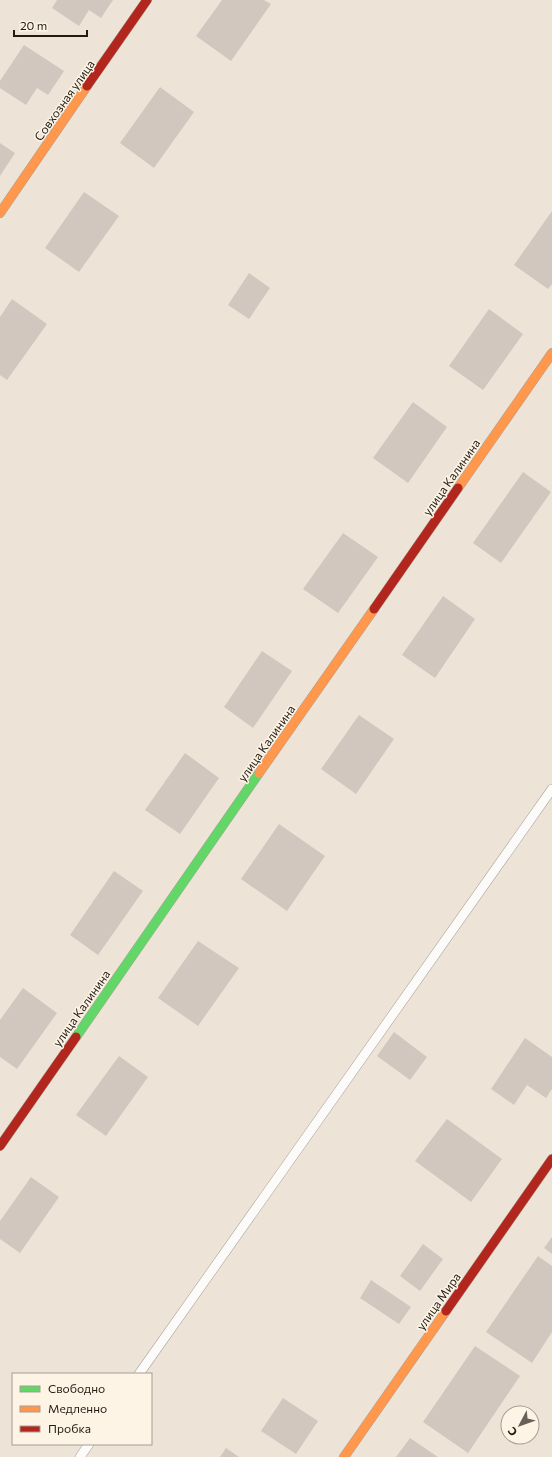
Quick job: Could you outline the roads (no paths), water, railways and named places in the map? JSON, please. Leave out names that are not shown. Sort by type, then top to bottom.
[{"type":"street","name":"Совхозная улица","points":[[0,213],[147,0]]},
{"type":"street","name":"улица Калинина","points":[[0,1146],[552,353]]},
{"type":"street","name":"улица Мира","points":[[344,1457],[552,1159]]},
{"type":"lane","points":[[140,1373],[552,789]]},
{"type":"lane","points":[[80,1457],[88,1445]]}]
